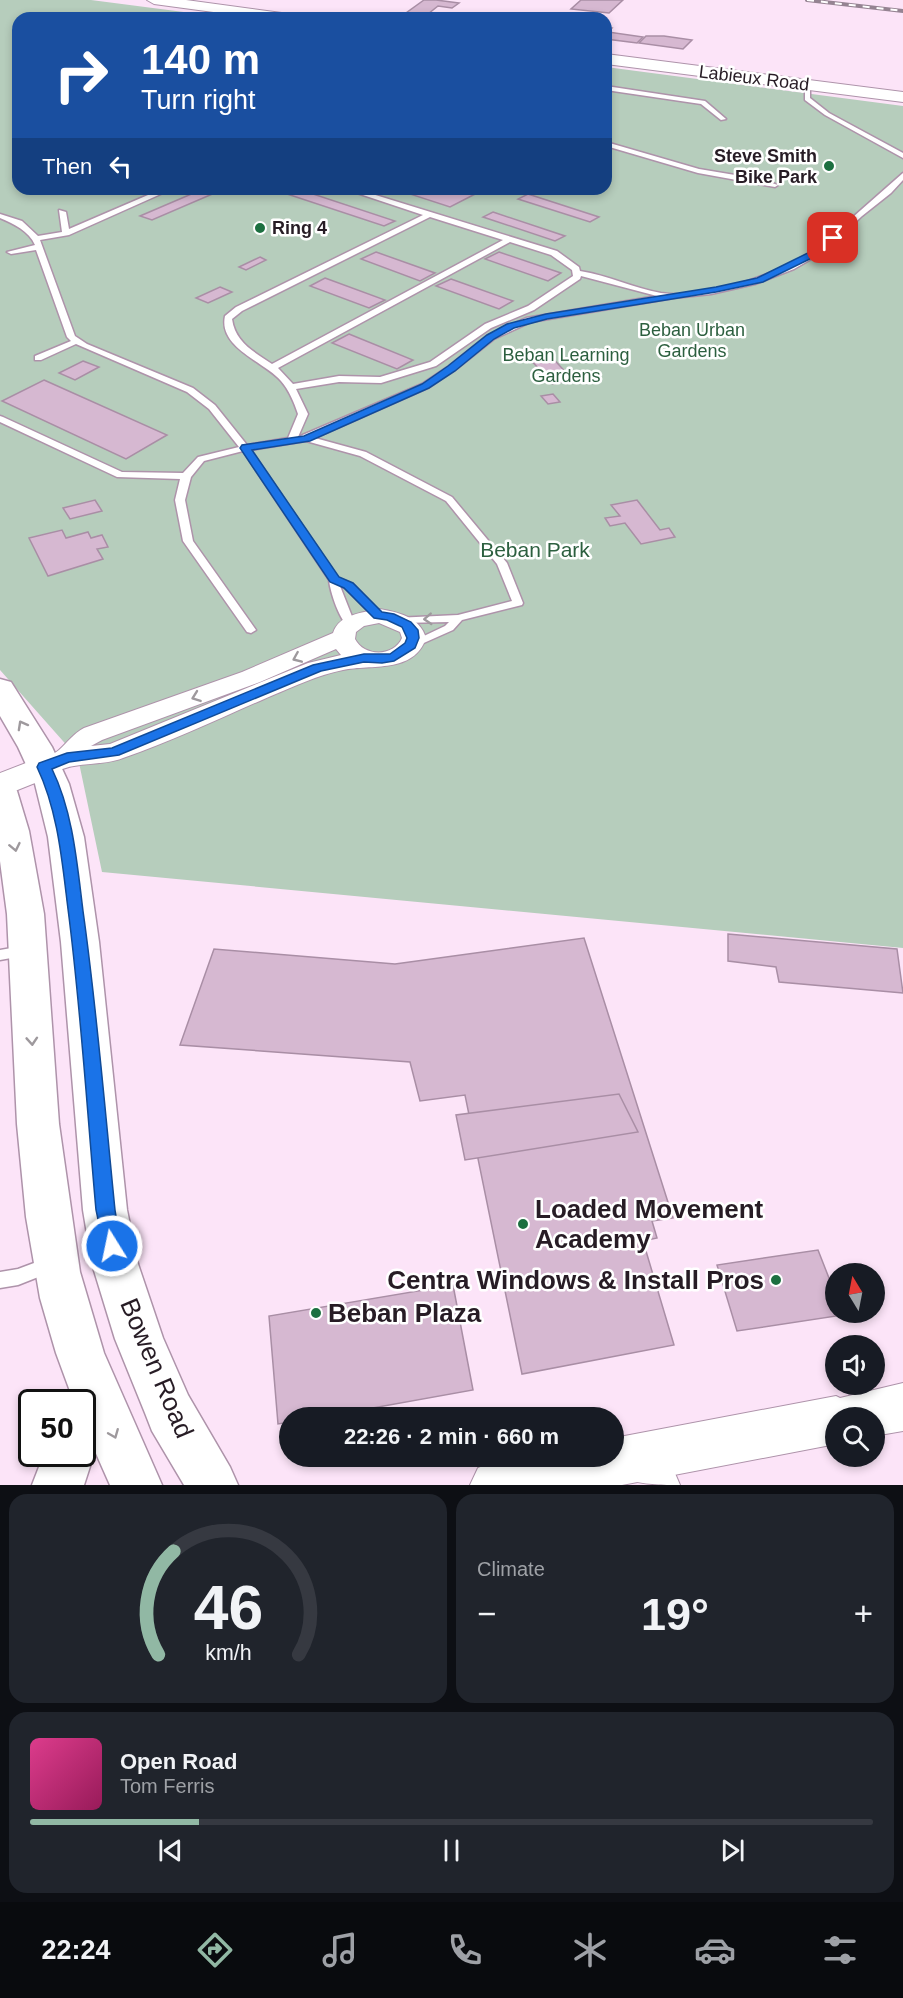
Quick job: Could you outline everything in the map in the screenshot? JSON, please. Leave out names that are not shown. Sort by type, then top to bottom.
[{"type":"main road","name":"Bowen Road","points":[[0,689],[55,762],[52,784],[66,837],[80,942],[105,1210],[115,1264],[139,1339],[170,1413],[212,1485]]},
{"type":"main road","points":[[0,791],[12,830],[21,876],[14,952],[56,1263],[76,1341],[136,1485]]},
{"type":"main road","points":[[76,1341],[77,1389]]},
{"type":"main road","points":[[58,1485],[64,1467]]},
{"type":"street","points":[[154,0],[244,12]]},
{"type":"street","name":"Labieux Road","points":[[612,60],[903,97]]},
{"type":"street","points":[[0,786],[55,762],[114,752],[317,668],[364,658],[394,657],[410,645],[413,638],[411,630],[389,618],[368,617],[346,631],[251,677],[93,734],[83,739],[55,762]]},
{"type":"street","points":[[346,631],[343,645],[349,652],[364,658]]},
{"type":"street","points":[[885,1411],[903,1407]]},
{"type":"street","points":[[495,1485],[643,1472],[825,1423]]},
{"type":"lane","points":[[807,85],[807,99],[827,114],[903,156]]},
{"type":"lane","points":[[612,89],[703,102],[723,119]]},
{"type":"lane","points":[[612,146],[713,175],[760,180],[776,185]]},
{"type":"lane","points":[[251,630],[188,541],[180,500],[186,476],[201,459],[245,448],[306,438],[425,386],[452,369],[490,337],[510,326],[541,318],[760,280],[821,250],[858,214],[897,184],[903,175]]},
{"type":"lane","points":[[11,252],[66,233],[154,195]]},
{"type":"lane","points":[[290,387],[339,379],[381,380],[434,364],[488,326],[531,308],[577,277],[576,268],[554,253],[368,195]]},
{"type":"lane","points":[[62,212],[66,233]]},
{"type":"lane","points":[[292,440],[303,414],[296,395],[282,376],[235,340],[227,329],[228,318],[238,309],[430,214]]},
{"type":"lane","points":[[0,216],[19,223],[37,243],[71,337],[190,390],[212,407],[245,448],[334,580],[346,631]]},
{"type":"lane","points":[[271,368],[510,239]]},
{"type":"lane","points":[[577,273],[597,275],[653,293],[674,296]]},
{"type":"lane","points":[[38,358],[77,341]]},
{"type":"lane","points":[[0,419],[120,475],[186,476]]},
{"type":"lane","points":[[306,438],[363,454],[449,499],[502,563],[518,603],[458,618],[389,618],[349,586],[334,580]]},
{"type":"lane","points":[[410,645],[449,628],[458,618]]},
{"type":"lane","points":[[0,1280],[18,1277],[56,1263]]},
{"type":"green space","name":"Beban Park","points":[[0,0],[91,0],[184,12],[12,12],[12,195],[612,195],[612,68],[903,106],[903,948],[102,872],[78,758],[0,670]]},
{"type":"building","points":[[424,0],[459,3],[452,8],[438,6],[430,12],[407,12]]},
{"type":"building","points":[[581,0],[623,0],[610,12],[571,9]]},
{"type":"building","points":[[612,33],[643,37],[637,43],[612,40]]},
{"type":"building","points":[[646,36],[692,40],[683,49],[639,43]]},
{"type":"building","points":[[189,195],[210,195],[152,220],[140,216]]},
{"type":"building","points":[[290,195],[316,195],[395,221],[384,226]]},
{"type":"building","points":[[413,195],[473,195],[450,207]]},
{"type":"building","points":[[531,195],[599,217],[590,222],[518,199]]},
{"type":"building","points":[[493,212],[565,236],[555,241],[483,217]]},
{"type":"building","points":[[376,252],[435,273],[420,281],[361,259]]},
{"type":"building","points":[[499,252],[561,273],[548,281],[485,259]]},
{"type":"building","points":[[260,257],[266,260],[246,270],[239,267]]},
{"type":"building","points":[[325,278],[385,300],[369,308],[310,286]]},
{"type":"building","points":[[451,279],[513,301],[499,309],[436,286]]},
{"type":"building","points":[[220,287],[232,292],[208,303],[196,298]]},
{"type":"building","points":[[349,334],[413,360],[397,369],[332,343]]},
{"type":"building","points":[[546,351],[573,380],[553,384],[526,355]]},
{"type":"building","points":[[83,361],[99,367],[75,380],[59,373]]},
{"type":"building","points":[[44,380],[167,435],[126,459],[2,401]]},
{"type":"building","points":[[553,394],[560,402],[548,404],[541,396]]},
{"type":"building","points":[[95,500],[102,511],[70,519],[63,508]]},
{"type":"building","points":[[637,500],[660,530],[669,528],[675,537],[641,544],[625,523],[610,526],[605,518],[620,516],[611,505]]},
{"type":"building","points":[[62,530],[66,538],[88,532],[91,538],[102,535],[108,547],[97,549],[103,559],[48,576],[29,538]]},
{"type":"building","points":[[728,934],[897,949],[903,993],[779,982],[776,967],[728,961]]},
{"type":"building","points":[[584,938],[673,1218],[652,1221],[657,1238],[643,1241],[674,1345],[522,1374],[465,1095],[420,1101],[410,1062],[180,1045],[214,949],[395,964]]},
{"type":"building","points":[[619,1094],[638,1132],[465,1160],[456,1115]]},
{"type":"building","name":"Centra Windows & Install Pros","points":[[818,1250],[825,1268],[825,1318],[737,1331],[717,1265]]},
{"type":"building","points":[[453,1285],[473,1390],[378,1407],[279,1407],[278,1424],[269,1316]]},
{"type":"railway","points":[[807,0],[903,11]]},
{"type":"place","name":"Steve Smith Bike Park","points":[[829,166]]},
{"type":"place","name":"Ring 4","points":[[260,228]]},
{"type":"place","name":"Loaded Movement Academy","points":[[523,1224]]},
{"type":"place","name":"Centra Windows & Install Pros","points":[[776,1280]]},
{"type":"place","name":"Beban Plaza","points":[[316,1313]]},
{"type":"route","points":[[112,1246],[105,1210],[80,942],[66,837],[52,784],[44,767],[67,758],[98,756],[114,752],[317,668],[364,658],[370,660],[394,657],[404,652],[413,638],[411,630],[406,625],[399,620],[379,616],[349,586],[334,580],[245,448],[306,438],[425,386],[452,369],[490,337],[510,326],[529,320],[716,290],[760,280],[821,250],[833,238]]},
{"type":"park label","name":"Beban Urban Gardens","points":[[692,340]]},
{"type":"park label","name":"Beban Learning Gardens","points":[[566,365]]}]
